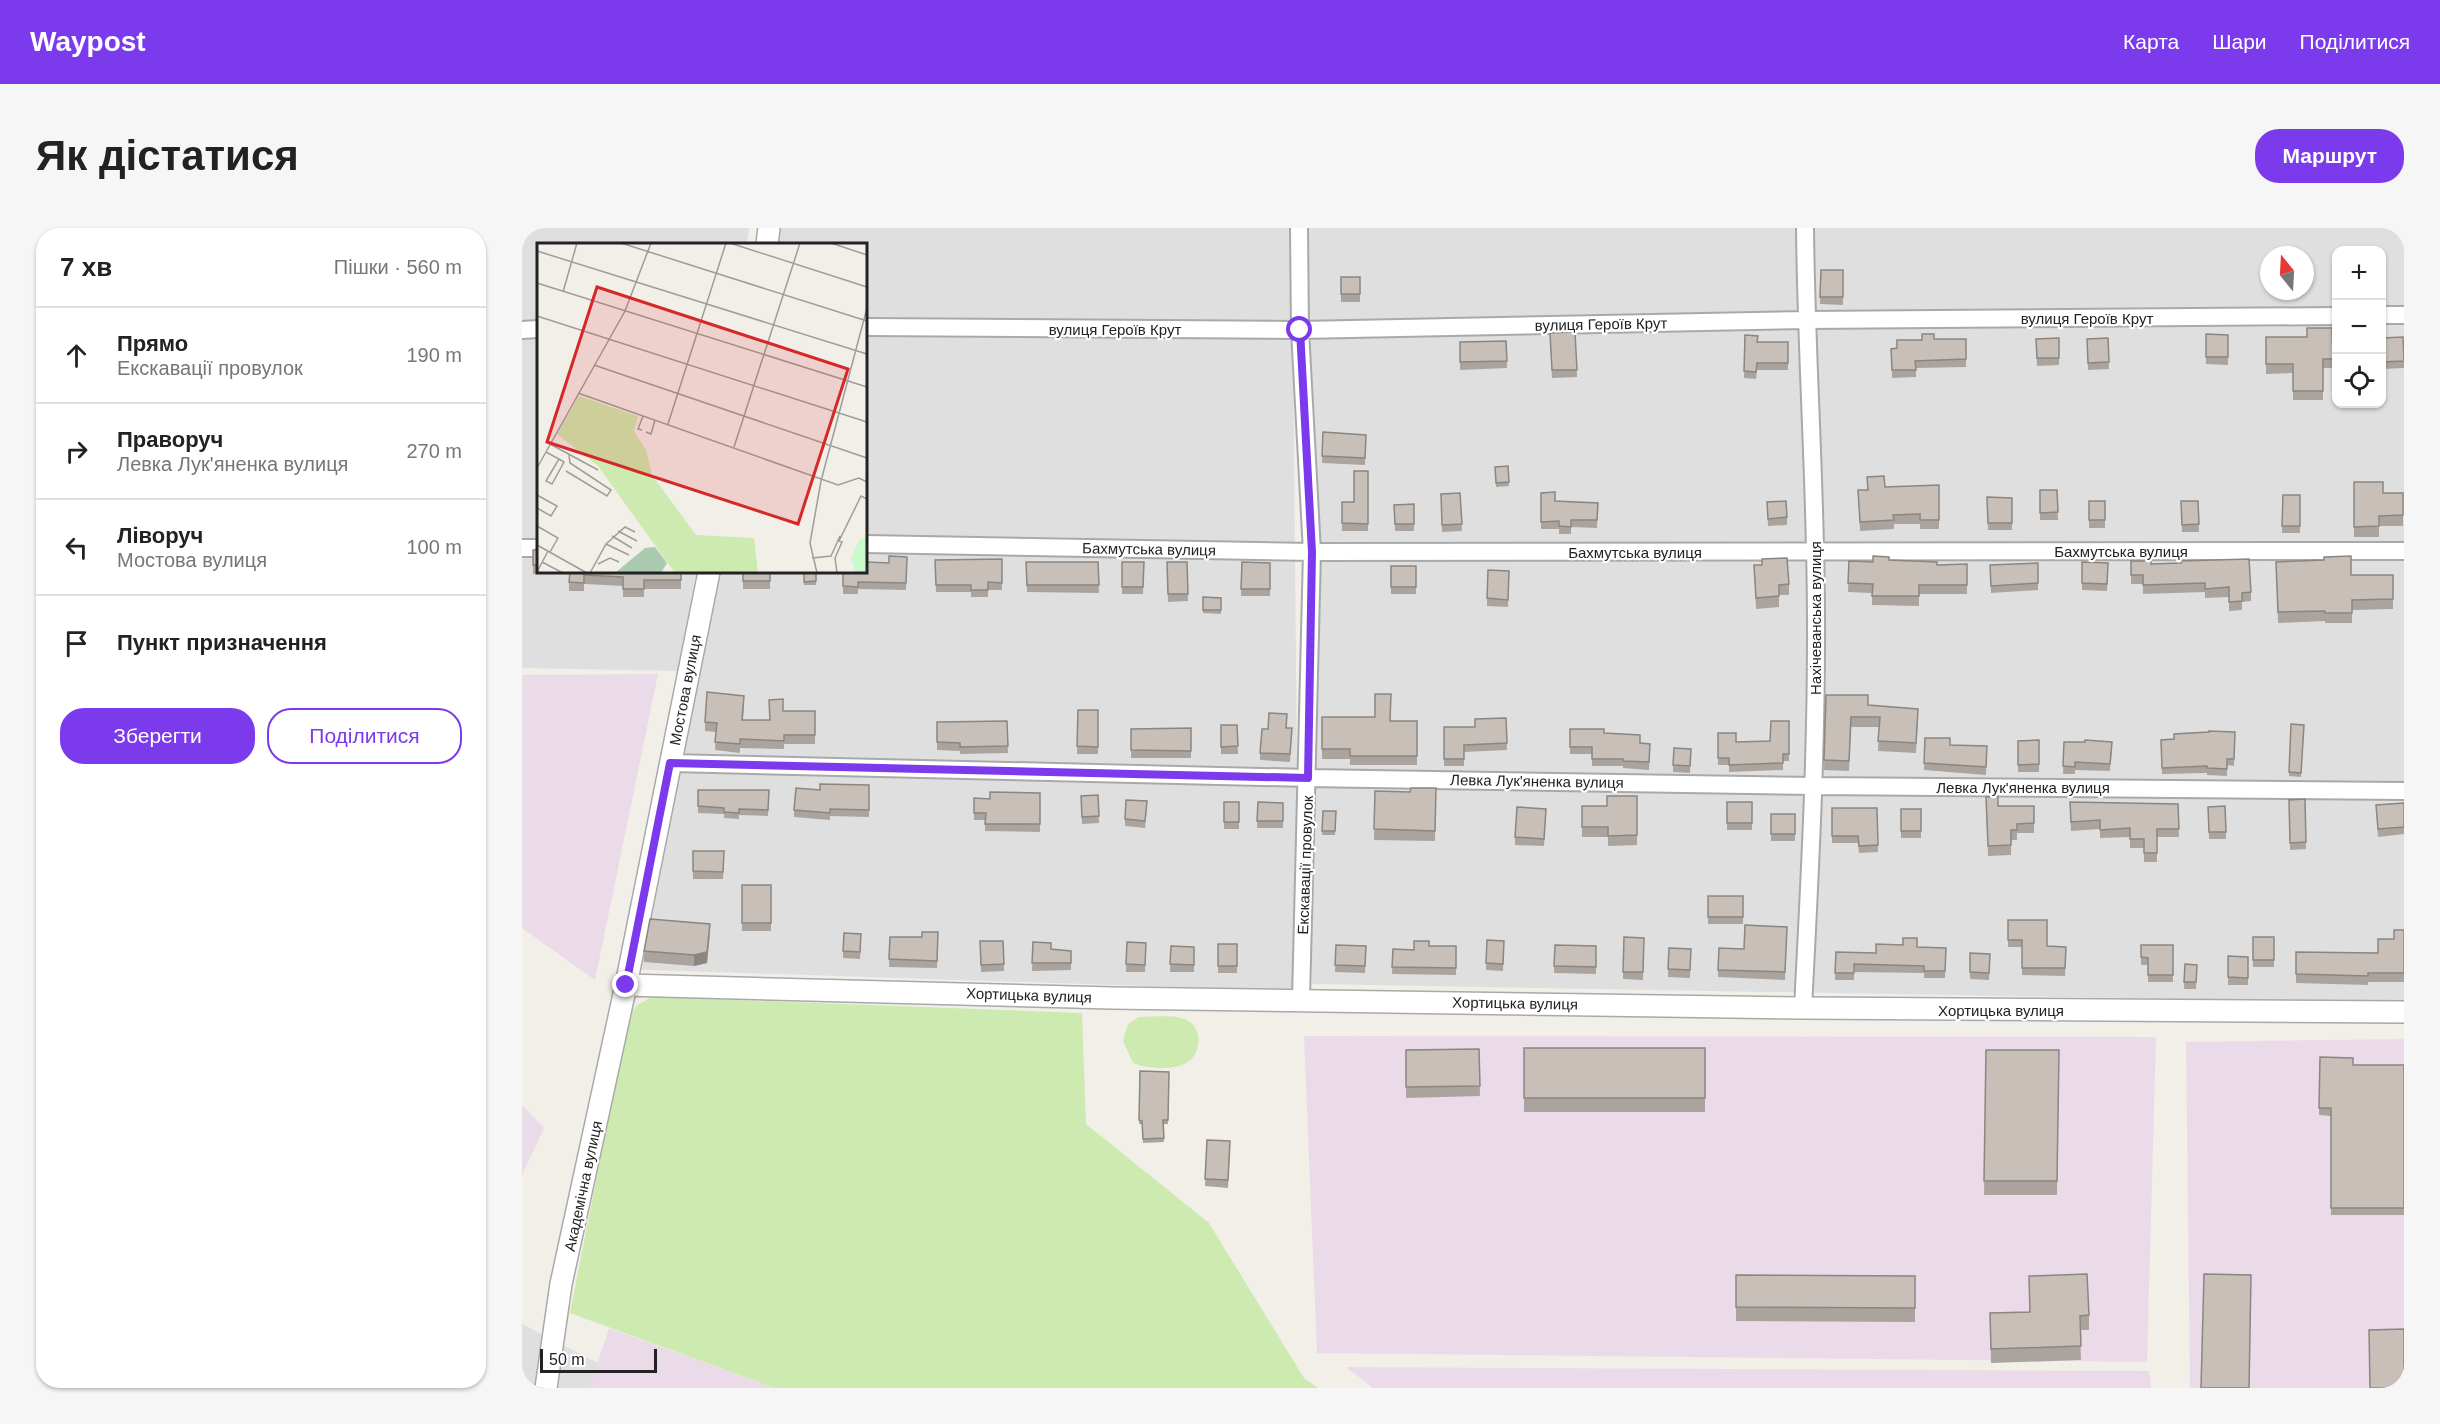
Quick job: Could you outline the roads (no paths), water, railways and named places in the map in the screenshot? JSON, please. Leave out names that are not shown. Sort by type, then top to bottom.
[{"type":"street","points":[[767,243],[769,228]]},
{"type":"street","name":"Екскавації провулок","points":[[1299,228],[1300,330],[1312,552],[1308,778],[1300,999]]},
{"type":"street","name":"Нахічеванська вулиця","points":[[1803,1008],[1815,786],[1815,552],[1806,320],[1805,228]]},
{"type":"street","points":[[2386,315],[2404,315]]},
{"type":"street","name":"вулиця Героїв Крут","points":[[867,327],[1300,330],[1806,320],[2332,316]]},
{"type":"street","points":[[522,330],[537,329]]},
{"type":"street","name":"Бахмутська вулиця","points":[[867,544],[1312,552],[2404,551]]},
{"type":"street","name":"Мостова вулиця","points":[[626,985],[709,573]]},
{"type":"street","name":"Левка Лук'яненка вулиця","points":[[670,763],[1308,778],[1815,786],[2404,791]]},
{"type":"street","name":"Хортицька вулиця","points":[[626,985],[1112,998],[1803,1008],[2404,1012]]},
{"type":"street","name":"Академічна вулиця","points":[[546,1388],[561,1284],[626,985]]}]
